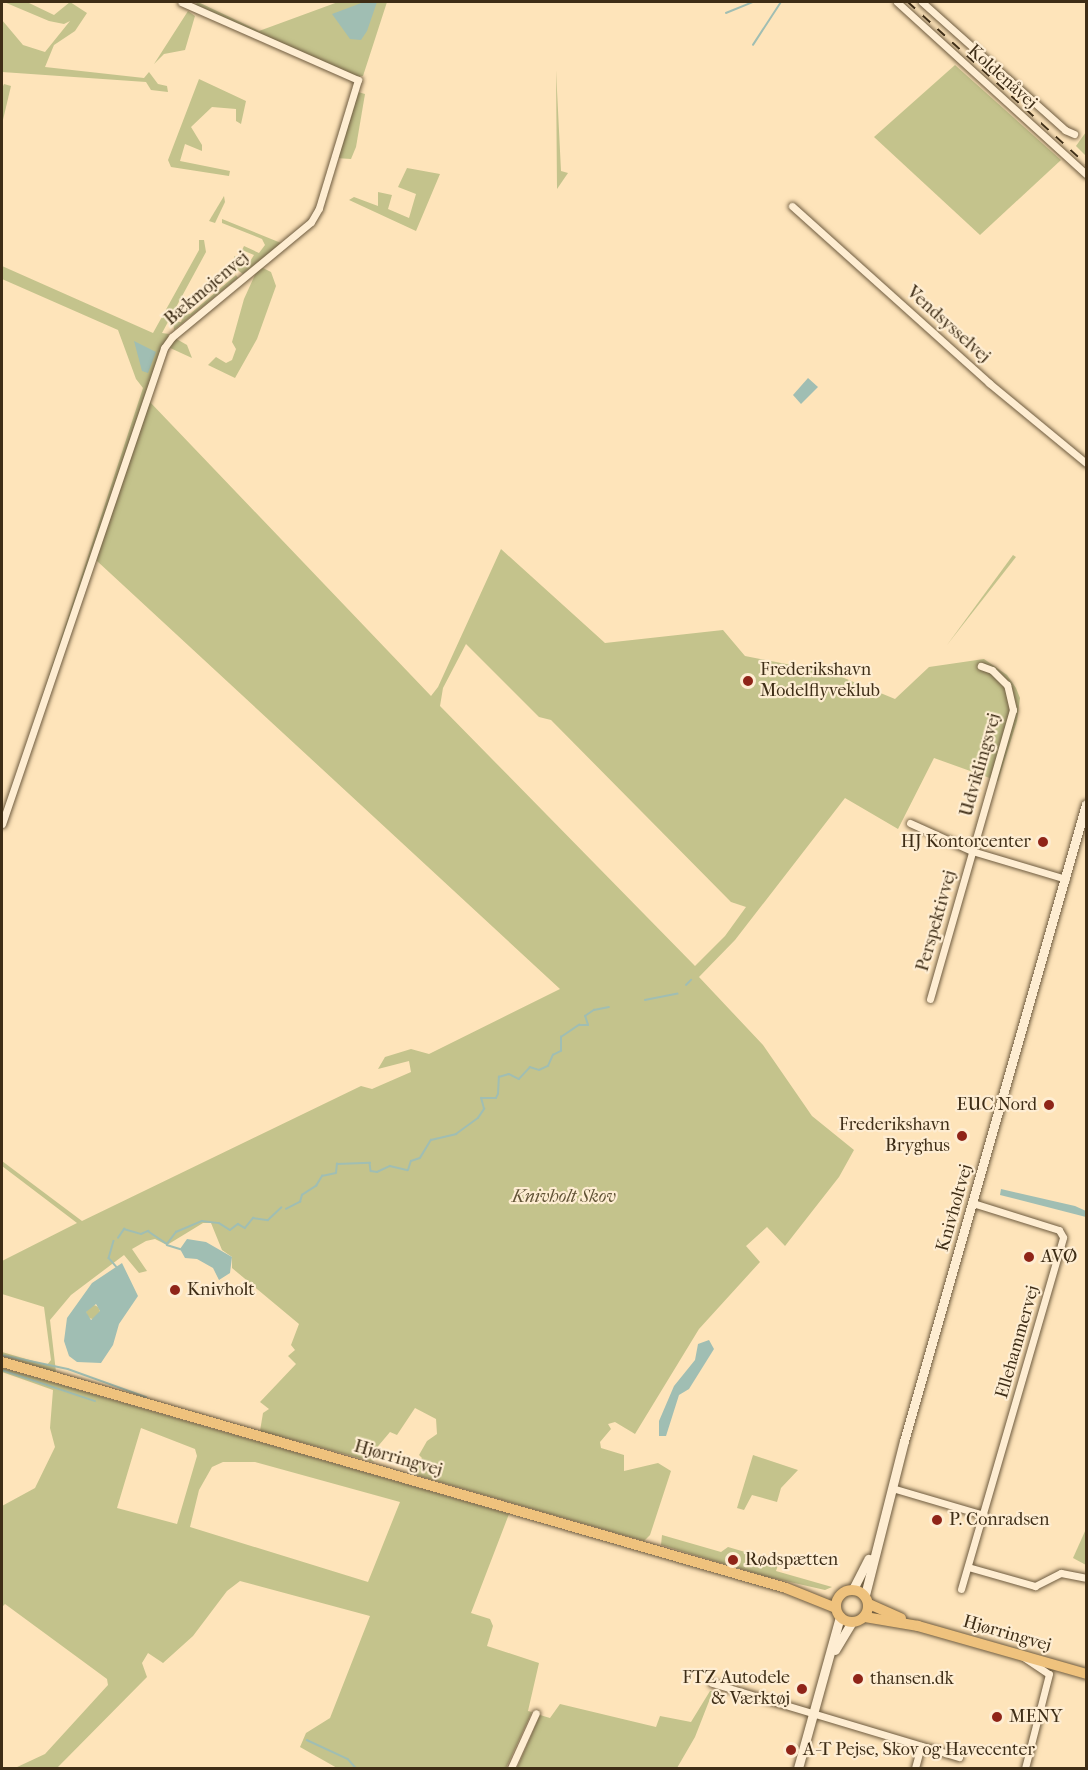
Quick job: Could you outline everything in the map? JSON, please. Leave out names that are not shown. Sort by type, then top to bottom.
[{"type":"main road","name":"Hjørringvej","points":[[2,1362],[786,1588],[839,1596]]},
{"type":"main road","name":"Hjørringvej","points":[[786,1588],[838,1612]]},
{"type":"main road","points":[[853,1589],[867,1599],[865,1617],[852,1622],[838,1612],[839,1596],[853,1589]]},
{"type":"main road","name":"Hjørringvej","points":[[867,1599],[918,1626]]},
{"type":"main road","name":"Hjørringvej","points":[[865,1617],[918,1626],[1086,1674]]},
{"type":"street","name":"Bækmojenvej","points":[[2,824],[164,348],[172,337],[311,222],[319,208],[358,80],[182,2]]},
{"type":"street","name":"Koldenåvej","points":[[897,2],[1086,174]]},
{"type":"street","points":[[922,2],[1065,130],[1074,134]]},
{"type":"street","name":"Vendsysselvej","points":[[792,206],[989,382],[1086,463]]},
{"type":"street","name":"Udviklingsvej","points":[[972,851],[1013,710],[1007,685],[992,670],[981,666]]},
{"type":"street","name":"Knivholtvej","points":[[867,1599],[873,1552],[1086,804]]},
{"type":"street","points":[[910,823],[972,851],[1066,879]]},
{"type":"street","name":"Perspektivvej","points":[[930,999],[972,851]]},
{"type":"street","name":"Ellehammervej","points":[[961,1589],[1063,1233],[973,1203]]},
{"type":"street","points":[[892,1488],[984,1515]]},
{"type":"street","name":"Knivholtvej","points":[[853,1589],[873,1552]]},
{"type":"street","points":[[968,1567],[1035,1586],[1061,1574],[1086,1578]]},
{"type":"street","points":[[798,1768],[828,1662],[838,1612]]},
{"type":"street","points":[[828,1662],[852,1622]]},
{"type":"street","points":[[1021,1656],[1029,1664],[1048,1671],[1025,1768]]},
{"type":"street","points":[[712,1683],[959,1757]]},
{"type":"street","points":[[511,1768],[536,1713]]},
{"type":"street","points":[[915,1768],[921,1746]]},
{"type":"green space","points":[[4,2],[27,2],[54,15],[70,2],[87,13],[75,31],[54,45],[45,67],[144,78],[149,72],[158,84],[167,86],[168,92],[151,90],[146,82],[2,72],[2,20],[23,45],[45,52],[70,21],[64,24],[49,21]]},
{"type":"green space","points":[[198,2],[259,31],[338,2],[387,2],[363,76],[356,77],[195,5]]},
{"type":"green space","points":[[188,11],[195,16],[185,50],[164,54],[154,64]]},
{"type":"green space","points":[[955,65],[1061,160],[980,235],[874,137]]},
{"type":"green space","points":[[556,70],[561,171],[568,173],[557,189]]},
{"type":"green space","points":[[199,79],[246,101],[241,124],[236,121],[236,109],[212,107],[191,127],[202,145],[202,151],[185,144],[180,161],[230,171],[229,176],[171,167],[168,160]]},
{"type":"green space","points":[[4,84],[11,86],[2,124],[2,88]]},
{"type":"green space","points":[[358,92],[365,94],[356,147],[351,159],[336,158]]},
{"type":"green space","points":[[1086,132],[1086,156],[1076,146]]},
{"type":"green space","points":[[407,168],[440,174],[416,231],[349,200],[354,197],[378,206],[378,192],[392,195],[388,209],[409,218],[416,194],[398,187]]},
{"type":"green space","points":[[224,196],[225,202],[215,223],[209,221]]},
{"type":"green space","points":[[222,219],[281,243],[243,274],[236,269],[234,256],[249,263],[254,255],[242,250],[244,246],[259,253],[265,245],[262,239],[222,223]]},
{"type":"green space","points":[[199,240],[204,240],[206,252],[162,333],[169,334],[2,819],[143,388],[136,379],[118,330],[2,279],[2,266],[153,333],[199,250]]},
{"type":"green space","points":[[259,266],[271,272],[276,286],[257,339],[235,378],[208,365],[216,357],[226,363],[232,360],[236,349],[232,342],[244,299]]},
{"type":"green space","points":[[236,275],[238,278],[174,330],[173,321],[181,322],[184,313],[190,314]]},
{"type":"green space","points":[[173,337],[187,345],[192,358],[168,347]]},
{"type":"green space","name":"Knivholt Skov","points":[[149,401],[431,696],[438,687],[501,549],[605,643],[723,630],[745,656],[832,673],[895,699],[929,667],[984,659],[1007,675],[1016,688],[1020,698],[1017,721],[998,781],[934,758],[898,829],[845,798],[735,940],[699,977],[763,1045],[812,1116],[854,1150],[839,1177],[785,1246],[767,1227],[746,1246],[760,1262],[699,1329],[635,1434],[615,1422],[608,1424],[611,1429],[600,1442],[601,1448],[624,1455],[624,1471],[658,1463],[671,1471],[650,1535],[644,1541],[409,1473],[422,1458],[419,1455],[427,1441],[437,1434],[436,1419],[415,1408],[397,1435],[390,1432],[374,1451],[368,1452],[374,1462],[260,1431],[263,1413],[269,1409],[260,1402],[296,1364],[288,1356],[295,1350],[291,1345],[299,1324],[232,1268],[232,1257],[222,1250],[211,1223],[203,1223],[167,1245],[155,1239],[146,1241],[132,1249],[147,1271],[139,1273],[124,1255],[71,1295],[50,1320],[56,1372],[2,1356],[2,1352],[47,1365],[51,1360],[44,1307],[2,1294],[2,1261],[77,1223],[2,1166],[2,1161],[82,1221],[361,1086],[372,1089],[411,1072],[409,1061],[378,1069],[385,1057],[411,1049],[429,1054],[560,989],[97,561],[96,555]],"holes":[[[466,644],[539,717],[551,720],[731,902],[746,907],[725,936],[695,966],[440,706],[443,688]]]},
{"type":"green space","points":[[1013,555],[1016,557],[947,645]]},
{"type":"green space","points":[[93,1305],[98,1307],[100,1312],[98,1317],[93,1319],[88,1317],[86,1312],[88,1307]]},
{"type":"green space","points":[[2,1368],[509,1514],[471,1613],[490,1619],[493,1626],[487,1646],[539,1663],[528,1711],[532,1712],[506,1768],[337,1768],[300,1747],[306,1733],[330,1718],[370,1616],[240,1581],[227,1591],[193,1636],[163,1663],[148,1653],[142,1663],[147,1677],[57,1768],[15,1768],[45,1754],[108,1685],[107,1679],[5,1604],[2,1607],[2,1506],[35,1488],[55,1447],[50,1428],[53,1390],[2,1372]],"holes":[[[141,1428],[195,1449],[197,1456],[177,1524],[117,1508]],[[223,1462],[255,1462],[400,1502],[368,1582],[190,1527],[199,1490],[212,1467]]]},
{"type":"green space","points":[[753,1455],[798,1470],[781,1488],[777,1502],[752,1495],[744,1510],[737,1508]]},
{"type":"green space","points":[[1086,1529],[1086,1565],[1073,1558]]},
{"type":"green space","points":[[662,1535],[721,1552],[728,1547],[779,1562],[776,1571],[832,1587],[825,1590],[768,1577],[661,1545]]},
{"type":"green space","points":[[710,1691],[713,1691],[695,1737],[677,1768],[517,1768],[540,1715],[550,1718],[560,1704],[656,1727],[660,1716],[691,1722]]},
{"type":"water","points":[[364,2],[377,2],[367,31],[361,40],[350,39],[332,14]]},
{"type":"water","points":[[134,341],[156,352],[148,373],[142,371]]},
{"type":"water","points":[[808,378],[818,387],[801,404],[793,395]]},
{"type":"water","points":[[1001,1189],[1075,1206],[1086,1211],[1086,1217],[1000,1195]]},
{"type":"water","points":[[187,1239],[206,1242],[232,1257],[230,1273],[219,1280],[213,1268],[197,1259],[185,1258],[180,1249]]},
{"type":"water","points":[[122,1263],[138,1296],[119,1324],[113,1345],[101,1363],[77,1362],[69,1356],[64,1341],[67,1318],[92,1283]],"holes":[[[96,1304],[100,1311],[91,1320],[86,1312]]]},
{"type":"water","points":[[709,1340],[714,1349],[689,1389],[679,1395],[666,1436],[659,1436],[659,1421],[674,1386],[695,1360],[698,1344]]},
{"type":"waterway","points":[[726,13],[753,2]]},
{"type":"waterway","points":[[753,45],[781,2]]},
{"type":"waterway","points":[[686,985],[691,980]]},
{"type":"waterway","points":[[645,1000],[677,994]]},
{"type":"waterway","points":[[286,1209],[300,1202],[302,1195],[316,1186],[322,1176],[336,1173],[337,1164],[370,1163],[371,1171],[377,1172],[390,1166],[408,1170],[411,1161],[420,1158],[431,1140],[456,1134],[478,1118],[484,1109],[481,1098],[496,1098],[499,1077],[509,1074],[519,1079],[530,1067],[539,1070],[548,1066],[553,1055],[561,1051],[561,1037],[579,1025],[588,1025],[585,1016],[594,1010],[609,1007]]},
{"type":"waterway","points":[[118,1238],[124,1229],[141,1234],[148,1231],[167,1244],[176,1232],[202,1221],[219,1223],[230,1230],[238,1224],[245,1228],[253,1218],[268,1220],[281,1208]]},
{"type":"waterway","points":[[114,1241],[109,1258],[116,1266]]},
{"type":"waterway","points":[[167,1245],[180,1249]]},
{"type":"waterway","points":[[2,1355],[68,1369],[146,1397]]},
{"type":"waterway","points":[[2,1370],[95,1401]]},
{"type":"waterway","points":[[307,1740],[348,1759],[356,1768]]},
{"type":"railway","points":[[908,2],[1086,164]]},
{"type":"place","name":"Frederikshavn Modelflyveklub","points":[[748,681]]},
{"type":"place","name":"HJ Kontorcenter","points":[[1043,842]]},
{"type":"place","name":"EUC Nord","points":[[1049,1105]]},
{"type":"place","name":"Frederikshavn Bryghus","points":[[962,1136]]},
{"type":"place","name":"AVØ","points":[[1029,1257]]},
{"type":"place","name":"Knivholt","points":[[175,1290]]},
{"type":"place","name":"P. Conradsen","points":[[937,1520]]},
{"type":"place","name":"Rødspætten","points":[[733,1560]]},
{"type":"place","name":"thansen.dk","points":[[858,1679]]},
{"type":"place","name":"FTZ Autodele & Værktøj","points":[[802,1689]]},
{"type":"place","name":"MENY","points":[[997,1717]]},
{"type":"place","name":"A-T Pejse, Skov og Havecenter","points":[[791,1750]]}]
